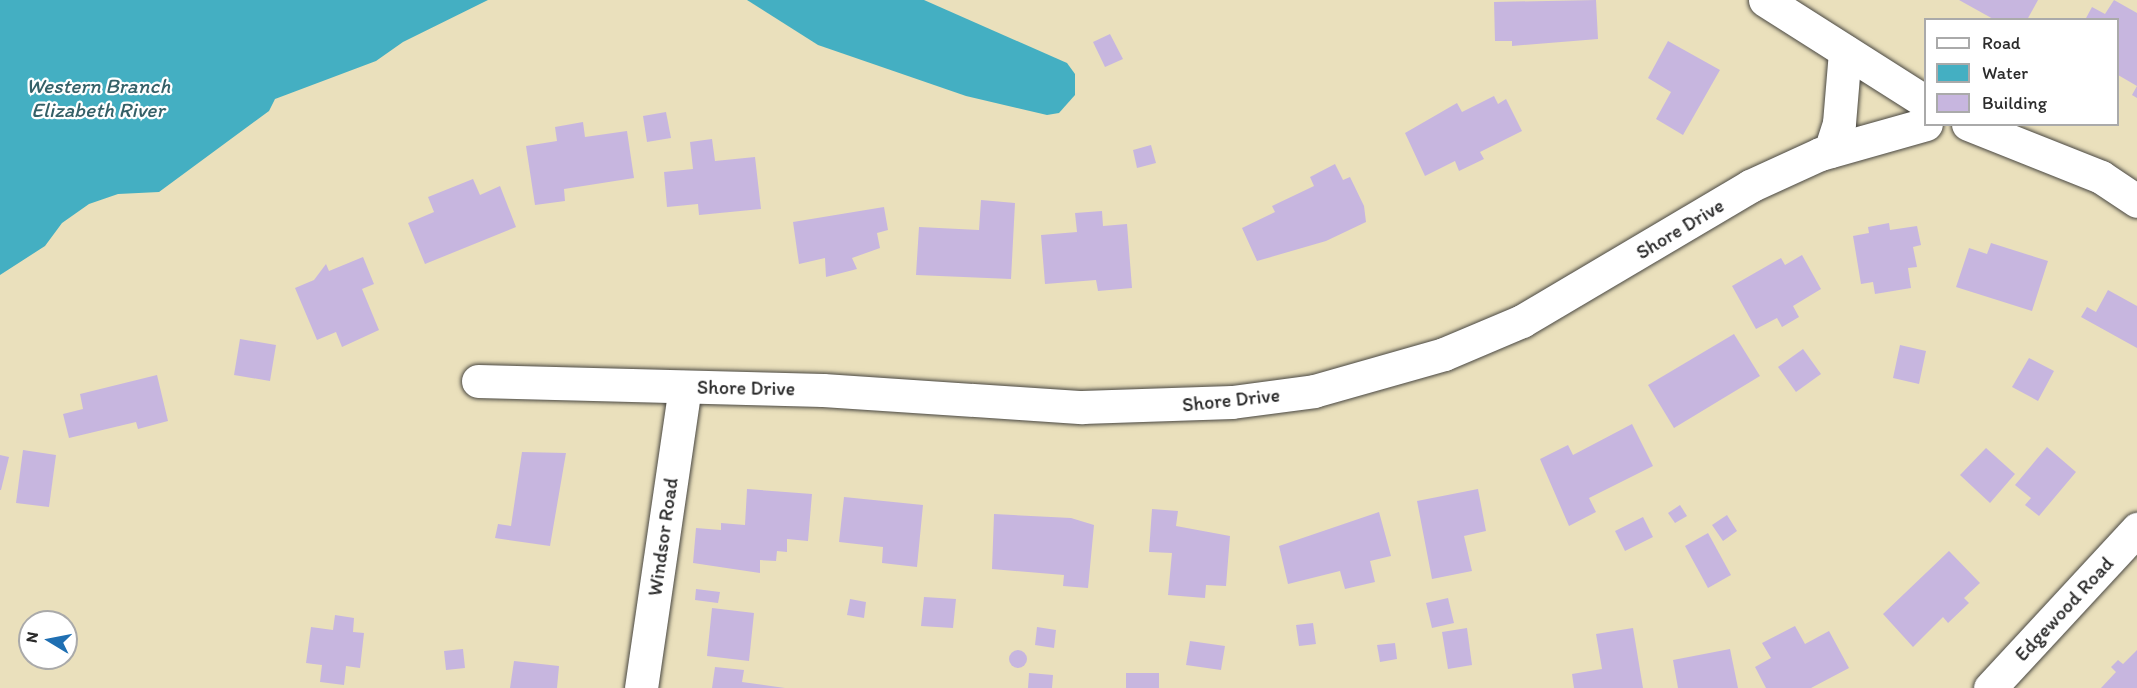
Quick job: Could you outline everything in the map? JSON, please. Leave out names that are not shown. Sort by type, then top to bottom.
[{"type":"street","points":[[1765,0],[1924,101]]},
{"type":"street","points":[[1830,151],[1839,123],[1845,51]]},
{"type":"street","name":"Shore Drive","points":[[478,381],[823,390],[939,399],[1137,408],[1314,391],[1444,354],[1522,321],[1750,186],[1830,151],[1924,125]]},
{"type":"street","points":[[1973,126],[2101,177],[2137,201]]},
{"type":"street","name":"Windsor Road","points":[[641,688],[685,387]]},
{"type":"street","name":"Edgewood Road","points":[[1990,688],[2137,529]]},
{"type":"water","name":"Western Branch Elizabeth River","points":[[0,0],[488,0],[403,42],[376,61],[275,99],[269,111],[159,192],[118,194],[89,204],[62,223],[45,246],[0,275]]},
{"type":"water","points":[[747,0],[924,0],[1067,63],[1075,74],[1075,95],[1059,113],[1047,115],[966,96],[818,45]]},
{"type":"building","points":[[1596,0],[1598,39],[1512,46],[1512,41],[1495,41],[1494,2]]},
{"type":"building","points":[[1959,0],[2038,0],[2028,18],[1991,18]]},
{"type":"building","points":[[2114,0],[2137,13],[2137,86],[2119,76],[2119,18],[2086,18],[2092,7],[2105,14]]},
{"type":"building","points":[[1110,34],[1123,59],[1105,67],[1093,42]]},
{"type":"building","points":[[1668,41],[1720,70],[1683,135],[1656,119],[1671,92],[1648,78]]},
{"type":"building","points":[[2137,86],[2137,98],[2132,95]]},
{"type":"building","points":[[1494,96],[1498,104],[1506,99],[1522,131],[1480,152],[1484,159],[1459,171],[1455,161],[1425,176],[1405,133],[1457,103],[1462,112]]},
{"type":"building","points":[[666,112],[671,138],[647,142],[643,116]]},
{"type":"building","points":[[583,122],[585,137],[627,131],[634,178],[564,189],[565,201],[535,205],[526,146],[557,141],[555,127]]},
{"type":"building","points":[[712,139],[715,161],[755,157],[761,209],[699,215],[698,204],[667,207],[664,172],[693,169],[690,142]]},
{"type":"building","points":[[1151,145],[1156,163],[1137,168],[1133,150]]},
{"type":"building","points":[[1335,164],[1343,180],[1350,177],[1364,206],[1366,222],[1326,241],[1257,261],[1242,228],[1275,212],[1272,206],[1314,186],[1310,177]]},
{"type":"building","points":[[473,179],[480,195],[500,186],[516,227],[425,264],[408,223],[434,212],[428,197]]},
{"type":"building","points":[[981,200],[1015,203],[1011,279],[916,275],[919,227],[979,230]]},
{"type":"building","points":[[884,207],[888,230],[877,233],[880,248],[852,258],[857,269],[826,277],[825,258],[799,264],[793,222]]},
{"type":"building","points":[[1102,211],[1103,226],[1127,224],[1132,288],[1098,291],[1096,280],[1045,284],[1041,235],[1077,232],[1075,213]]},
{"type":"building","points":[[1889,223],[1890,230],[1917,226],[1921,245],[1913,247],[1917,267],[1908,268],[1911,288],[1875,294],[1873,282],[1861,284],[1853,236],[1869,233],[1868,227]]},
{"type":"building","points":[[1991,243],[2048,261],[2032,311],[1956,287],[1969,248],[1987,254]]},
{"type":"building","points":[[1802,255],[1821,289],[1793,306],[1799,317],[1782,327],[1777,318],[1756,329],[1732,286],[1781,258],[1785,265]]},
{"type":"building","points":[[363,257],[374,284],[362,289],[379,330],[342,347],[336,332],[317,340],[295,288],[314,280],[326,264],[329,271]]},
{"type":"building","points":[[2108,290],[2137,306],[2137,348],[2081,317],[2087,307],[2096,312]]},
{"type":"building","points":[[1734,334],[1760,376],[1674,428],[1648,385]]},
{"type":"building","points":[[240,339],[276,345],[270,381],[234,375]]},
{"type":"building","points":[[1900,345],[1926,351],[1919,384],[1893,378]]},
{"type":"building","points":[[1803,349],[1821,374],[1796,392],[1778,367]]},
{"type":"building","points":[[2029,358],[2054,371],[2038,401],[2012,387]]},
{"type":"building","points":[[157,375],[168,421],[138,429],[136,422],[69,438],[63,414],[83,409],[80,394]]},
{"type":"building","points":[[1632,424],[1653,466],[1589,498],[1596,512],[1569,526],[1540,459],[1568,445],[1573,455]]},
{"type":"building","points":[[2047,447],[2076,472],[2039,516],[2025,505],[2031,498],[2015,485]]},
{"type":"building","points":[[1986,448],[2015,474],[1990,503],[1960,475]]},
{"type":"building","points":[[23,450],[56,455],[49,507],[16,503]]},
{"type":"building","points":[[522,452],[566,453],[550,546],[495,538],[498,524],[511,526]]},
{"type":"building","points":[[0,455],[9,457],[1,490],[0,490]]},
{"type":"building","points":[[747,489],[812,494],[808,541],[787,539],[787,552],[777,551],[776,561],[760,560],[760,573],[693,563],[696,528],[721,530],[721,523],[745,525]]},
{"type":"building","points":[[1478,489],[1486,531],[1464,536],[1472,571],[1432,579],[1417,501]]},
{"type":"building","points":[[844,497],[923,505],[917,567],[882,563],[883,547],[839,542]]},
{"type":"building","points":[[1680,505],[1687,516],[1675,523],[1668,513]]},
{"type":"building","points":[[1152,509],[1178,511],[1176,526],[1230,536],[1226,586],[1206,585],[1205,598],[1168,595],[1172,553],[1149,552]]},
{"type":"building","points":[[1379,512],[1391,556],[1370,561],[1375,582],[1345,589],[1340,571],[1288,584],[1279,546]]},
{"type":"building","points":[[994,514],[1071,518],[1094,525],[1088,588],[1063,586],[1064,575],[992,569]]},
{"type":"building","points":[[1727,515],[1737,531],[1723,541],[1712,525]]},
{"type":"building","points":[[1643,517],[1653,537],[1625,551],[1615,531]]},
{"type":"building","points":[[1708,533],[1731,575],[1708,588],[1685,546]]},
{"type":"building","points":[[1949,551],[1980,583],[1964,598],[1969,603],[1948,623],[1943,617],[1913,647],[1883,614]]},
{"type":"building","points":[[696,589],[720,592],[718,603],[695,600]]},
{"type":"building","points":[[924,597],[956,599],[953,628],[921,626]]},
{"type":"building","points":[[1448,598],[1454,623],[1432,628],[1426,603]]},
{"type":"building","points":[[850,599],[866,602],[864,618],[847,615]]},
{"type":"building","points":[[712,608],[754,613],[749,661],[707,656]]},
{"type":"building","points":[[335,615],[354,618],[353,632],[364,633],[360,668],[346,666],[344,685],[320,682],[322,665],[306,663],[311,627],[333,630]]},
{"type":"building","points":[[1313,623],[1316,644],[1299,646],[1296,625]]},
{"type":"building","points":[[1795,626],[1805,644],[1829,631],[1849,668],[1811,688],[1766,688],[1755,667],[1771,658],[1762,643]]},
{"type":"building","points":[[1037,627],[1056,630],[1054,648],[1035,645]]},
{"type":"building","points":[[1467,628],[1472,665],[1448,669],[1442,632]]},
{"type":"building","points":[[1633,628],[1643,688],[1574,688],[1572,674],[1602,669],[1596,634]]},
{"type":"building","points":[[1190,641],[1225,646],[1221,670],[1186,665]]},
{"type":"building","points":[[1395,643],[1397,659],[1380,662],[1377,645]]},
{"type":"building","points":[[463,649],[465,668],[446,670],[444,651]]},
{"type":"building","points":[[1730,649],[1738,688],[1678,688],[1673,660]]},
{"type":"building","points":[[1018,650],[1024,653],[1027,659],[1024,665],[1018,668],[1012,665],[1009,659],[1012,653]]},
{"type":"building","points":[[2137,650],[2137,688],[2101,688],[2116,672],[2111,667],[2118,660],[2123,664]]},
{"type":"building","points":[[514,661],[559,666],[557,688],[510,688]]},
{"type":"building","points":[[715,667],[744,670],[742,682],[785,688],[712,688]]},
{"type":"building","points":[[1029,673],[1053,675],[1052,688],[1028,688]]},
{"type":"building","points":[[1126,673],[1159,673],[1159,688],[1126,688]]}]
